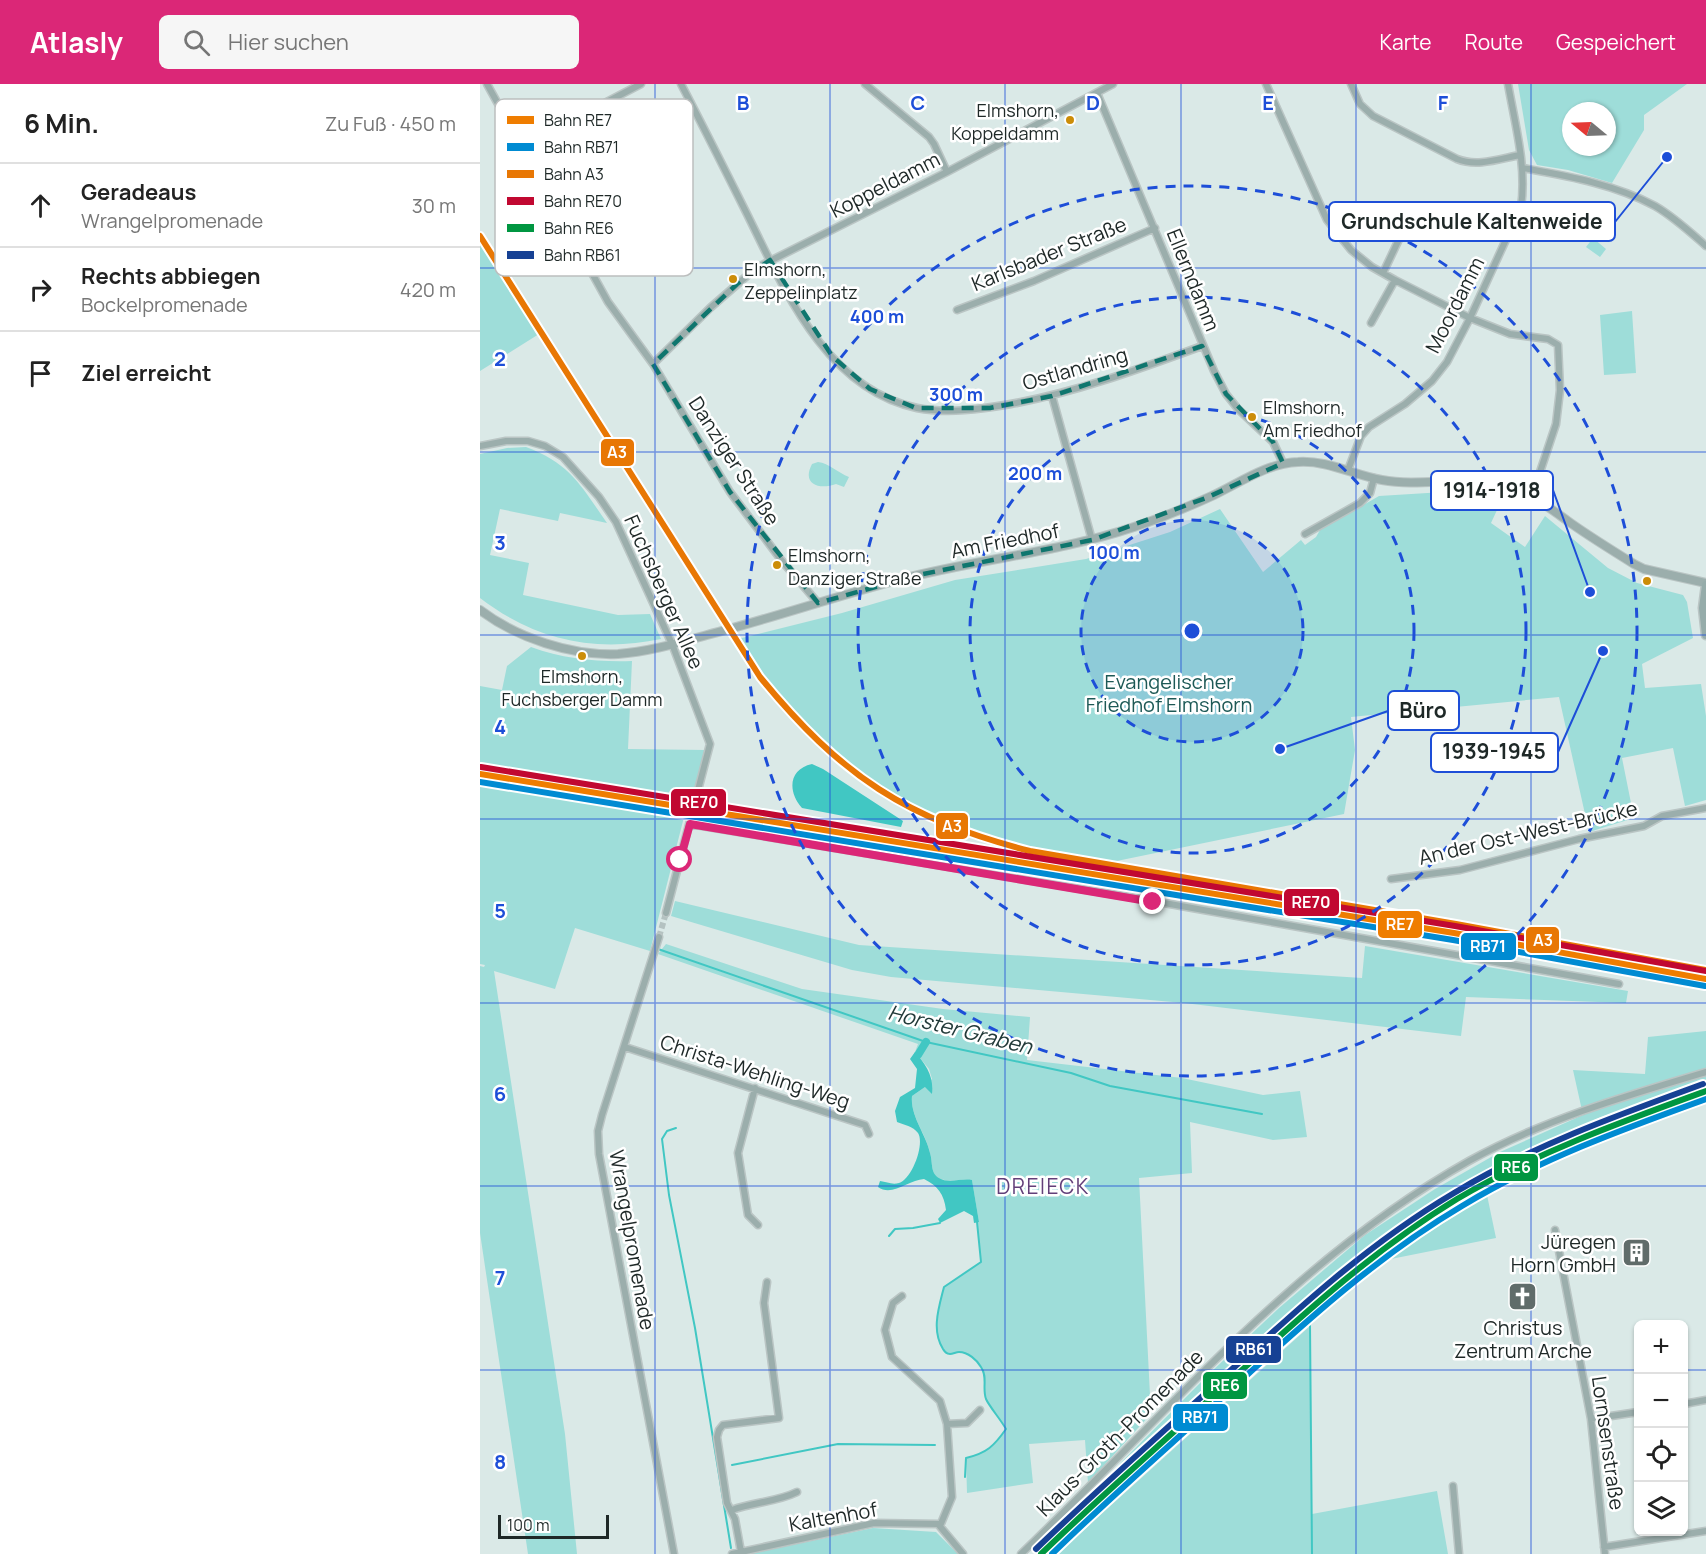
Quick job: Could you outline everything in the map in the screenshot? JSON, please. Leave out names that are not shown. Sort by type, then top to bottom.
[{"type":"main road","points":[[1706,584],[1703,608],[1706,635]]},
{"type":"street","name":"Danziger Straße","points":[[487,84],[495,99]]},
{"type":"street","points":[[612,99],[641,84]]},
{"type":"street","name":"Ostlandring","points":[[681,84],[689,99]]},
{"type":"street","points":[[865,84],[929,137],[947,172]]},
{"type":"street","name":"Koppeldamm","points":[[653,364],[710,308],[756,268],[947,172],[1113,84]]},
{"type":"street","points":[[1266,84],[1327,220],[1351,250],[1395,280],[1470,318],[1510,334],[1548,339],[1558,345],[1560,390],[1556,424],[1532,496]]},
{"type":"street","points":[[1351,84],[1360,104],[1373,116],[1456,159],[1482,163],[1520,155]]},
{"type":"street","name":"Moordamm","points":[[1348,470],[1361,436],[1369,427],[1405,404],[1432,381],[1447,362],[1521,207],[1522,168],[1508,84]]},
{"type":"street","name":"Ellerndamm","points":[[1097,93],[1155,228],[1202,346],[1226,394],[1238,409],[1274,441],[1283,463]]},
{"type":"street","name":"Ostlandring","points":[[693,108],[793,303],[820,342],[849,373],[886,397],[916,408],[946,411],[990,408],[1052,396],[1101,382],[1202,346]]},
{"type":"street","points":[[1522,168],[1577,178],[1637,198],[1656,207],[1706,246]]},
{"type":"street","name":"Karlsbader Straße","points":[[957,309],[1034,281],[1155,228]]},
{"type":"street","points":[[1383,273],[1402,233]]},
{"type":"street","name":"Danziger Straße","points":[[594,276],[608,302],[653,364],[730,492],[782,561],[818,603]]},
{"type":"street","points":[[1371,323],[1395,280]]},
{"type":"street","points":[[1052,396],[1092,540]]},
{"type":"street","name":"Fuchsberger Allee","points":[[480,446],[506,441],[528,441],[545,446],[563,457],[579,473],[616,522],[672,644],[710,744],[690,824]]},
{"type":"street","name":"Am Friedhof","points":[[480,610],[518,632],[547,643],[582,651],[615,654],[641,651],[929,573],[1092,540],[1147,522],[1212,496],[1248,477],[1283,463],[1302,462],[1335,466],[1400,483],[1482,481],[1500,484],[1532,496],[1644,569],[1706,584]]},
{"type":"street","points":[[1305,534],[1360,503],[1370,493],[1374,478]]},
{"type":"street","name":"An der Ost-West-Brücke","points":[[1391,879],[1460,870],[1579,839],[1644,826],[1662,816],[1706,808]]},
{"type":"street","points":[[666,914],[690,824],[1619,984]]},
{"type":"street","name":"Wrangelpromenade","points":[[659,937],[598,1131],[599,1154],[674,1554]]},
{"type":"street","name":"Christa-Wehling-Weg","points":[[625,1047],[865,1125],[868,1134]]},
{"type":"street","name":"Klaus-Groth-Promenade","points":[[1021,1554],[1274,1305],[1362,1230],[1406,1199],[1468,1162],[1525,1134],[1616,1100],[1706,1072]]},
{"type":"street","points":[[755,1088],[738,1153],[748,1215],[758,1225]]},
{"type":"street","name":"Lornsenstraße","points":[[1555,1230],[1591,1419],[1604,1551]]},
{"type":"street","points":[[741,1552],[732,1510],[727,1503],[717,1437],[723,1425],[779,1418],[764,1303],[767,1282]]},
{"type":"street","points":[[902,1296],[893,1303],[885,1330],[892,1358],[940,1401],[947,1424],[952,1497],[940,1526],[963,1554]]},
{"type":"street","points":[[1688,1403],[1706,1401]]},
{"type":"street","points":[[947,1424],[967,1423],[980,1410]]},
{"type":"street","points":[[1591,1419],[1634,1413]]},
{"type":"street","points":[[1453,1486],[1459,1554]]},
{"type":"street","points":[[732,1510],[797,1492]]},
{"type":"street","name":"Kaltenhof","points":[[732,1554],[874,1523],[938,1524],[940,1526]]},
{"type":"street","points":[[1604,1551],[1706,1531]]},
{"type":"highlighted area","points":[[770,260],[832,356],[870,389],[916,408],[990,408],[1052,396],[1202,346],[1226,394],[1273,442],[1283,463],[1206,498],[1092,540],[918,575],[818,603],[730,492],[653,364],[737,284]]},
{"type":"green space","points":[[1518,84],[1687,84],[1644,115],[1644,130],[1612,183],[1568,170],[1537,165],[1529,150]]},
{"type":"green space","points":[[1593,238],[1606,249],[1600,257],[1586,247]]},
{"type":"green space","points":[[480,242],[495,265],[495,276],[502,276],[539,334],[480,371]]},
{"type":"green space","points":[[1632,311],[1636,373],[1604,375],[1600,315]]},
{"type":"green space","points":[[526,447],[565,469],[582,487],[607,523],[560,513],[558,521],[500,509],[490,555],[529,563],[523,595],[618,615],[650,614],[661,639],[612,644],[566,640],[522,624],[480,598],[480,454],[507,448]]},
{"type":"green space","points":[[818,462],[849,477],[844,487],[836,484],[818,486],[814,484],[809,477],[809,471],[812,464]]},
{"type":"green space","name":"Evangelischer Friedhof Elmshorn","points":[[1476,490],[1504,495],[1491,523],[1525,547],[1545,516],[1608,568],[1637,583],[1683,595],[1687,602],[1693,638],[1642,664],[1645,688],[1701,684],[1706,716],[1706,800],[1685,806],[1673,748],[1622,758],[1634,818],[1589,832],[1559,697],[1351,717],[1355,750],[1344,814],[1107,863],[989,839],[922,812],[862,773],[828,747],[788,707],[738,639],[842,613],[955,580],[1086,559],[1170,532],[1220,509],[1263,572],[1301,540],[1305,545],[1316,537],[1320,530],[1379,496]]},
{"type":"green space","points":[[531,647],[581,659],[632,661],[628,749],[706,750],[691,799],[480,764],[480,686],[502,690],[507,666]]},
{"type":"green space","points":[[480,779],[684,817],[650,951],[575,928],[555,989],[494,971],[565,1434],[577,1554],[528,1554],[480,1233],[480,966],[485,965],[480,964]]},
{"type":"green space","points":[[675,901],[859,945],[1362,978],[1365,946],[1628,991],[1626,1003],[1466,997],[1461,1036],[1184,1003],[891,977],[852,970],[671,916]]},
{"type":"green space","points":[[666,944],[802,989],[943,1009],[1030,1017],[1027,1060],[1182,1078],[1263,1095],[1300,1091],[1307,1137],[1273,1140],[1190,1122],[1192,1173],[1139,1178],[1150,1395],[1159,1405],[1088,1483],[1085,1440],[1029,1444],[1033,1483],[967,1493],[966,1458],[989,1448],[1006,1429],[986,1399],[984,1375],[979,1364],[966,1353],[947,1353],[939,1342],[937,1334],[937,1318],[944,1287],[981,1262],[977,1222],[979,1222],[972,1180],[942,1179],[936,1176],[933,1170],[928,1146],[913,1111],[912,1103],[912,1096],[932,1079],[929,1069],[915,1052],[918,1044],[658,954]]},
{"type":"green space","points":[[1706,1031],[1706,1082],[1601,1117],[1541,1145],[1484,1174],[1371,1247],[1275,1328],[1047,1537],[1209,1374],[1279,1308],[1365,1235],[1435,1189],[1500,1152],[1583,1115],[1573,1070],[1645,1074],[1648,1037]]},
{"type":"green space","points":[[1487,1195],[1496,1238],[1386,1260]]},
{"type":"green space","points":[[1310,1326],[1312,1514],[1437,1491],[1448,1554],[1057,1554]]},
{"type":"green space","points":[[873,1528],[936,1532],[958,1554],[749,1554]]},
{"type":"water","points":[[812,764],[903,821],[901,827],[802,808],[794,795],[793,782],[799,771]]},
{"type":"water","points":[[915,1052],[926,1066],[932,1082],[932,1094],[925,1087],[912,1096],[912,1103],[913,1111],[928,1146],[933,1170],[936,1176],[943,1180],[972,1180],[979,1222],[974,1223],[973,1216],[964,1211],[940,1223],[938,1219],[946,1210],[944,1199],[937,1188],[924,1179],[895,1189],[883,1190],[878,1187],[880,1181],[894,1184],[904,1180],[916,1161],[920,1145],[918,1133],[911,1127],[897,1122],[895,1111],[900,1097],[915,1088],[917,1069],[910,1059]]},
{"type":"waterway","name":"Horster Graben","points":[[658,949],[926,1042],[1071,1073],[1110,1086],[1262,1114]]},
{"type":"waterway","points":[[918,1055],[926,1042]]},
{"type":"waterway","points":[[676,1128],[667,1131],[662,1139],[669,1195],[695,1328],[731,1548]]},
{"type":"waterway","points":[[965,1477],[966,1458],[989,1448],[1006,1429],[986,1399],[984,1375],[979,1364],[966,1353],[947,1353],[939,1342],[937,1334],[937,1318],[944,1287],[981,1262],[977,1222]]},
{"type":"waterway","points":[[889,1236],[895,1229],[940,1223]]},
{"type":"waterway","points":[[1310,1326],[1312,1554]]},
{"type":"waterway","points":[[732,1465],[838,1444],[935,1445]]},
{"type":"tunnel","points":[[659,937],[666,913]]},
{"type":"rail line","name":"A3","points":[[480,236],[495,260]]},
{"type":"rail line","name":"A3","points":[[505,276],[760,677],[790,712],[848,767],[911,808],[947,824],[1030,851],[1456,924],[1706,970]]},
{"type":"rail line","name":"RE70","points":[[481,767],[1455,926],[1706,971]]},
{"type":"rail line","name":"RE7","points":[[480,774],[1454,933],[1706,979]]},
{"type":"rail line","name":"RB71","points":[[480,782],[1453,940],[1705,986]]},
{"type":"rail line","name":"RB61","points":[[1036,1549],[1302,1306],[1390,1235],[1454,1193],[1514,1160],[1607,1120],[1703,1084]]},
{"type":"rail line","name":"RE6","points":[[1041,1554],[1334,1288],[1394,1241],[1457,1199],[1517,1167],[1610,1127],[1706,1091]]},
{"type":"rail line","name":"RB71","points":[[1052,1554],[1281,1344],[1339,1294],[1398,1248],[1462,1206],[1521,1174],[1612,1134],[1706,1099]]},
{"type":"place","name":"Elmshorn, Koppeldamm","points":[[1070,120]]},
{"type":"place","name":"Grundschule Kaltenweide","points":[[1667,157]]},
{"type":"place","name":"Elmshorn, Zeppelinplatz","points":[[733,279]]},
{"type":"place","name":"Elmshorn, Am Friedhof","points":[[1252,417]]},
{"type":"place","name":"Elmshorn, Danziger Straße","points":[[777,565]]},
{"type":"place","name":"1914-1918","points":[[1590,592]]},
{"type":"place","name":"1939-1945","points":[[1603,651]]},
{"type":"place","name":"Elmshorn, Fuchsberger Damm","points":[[582,656]]},
{"type":"place","name":"Büro","points":[[1280,749]]},
{"type":"place","name":"Jüregen Horn GmbH","points":[[1637,1253]]},
{"type":"place","name":"Christus Zentrum Arche","points":[[1523,1297]]},
{"type":"district","name":"DREIECK","points":[[1043,1187]]},
{"type":"route","points":[[680,860],[690,824],[1153,902]]}]
